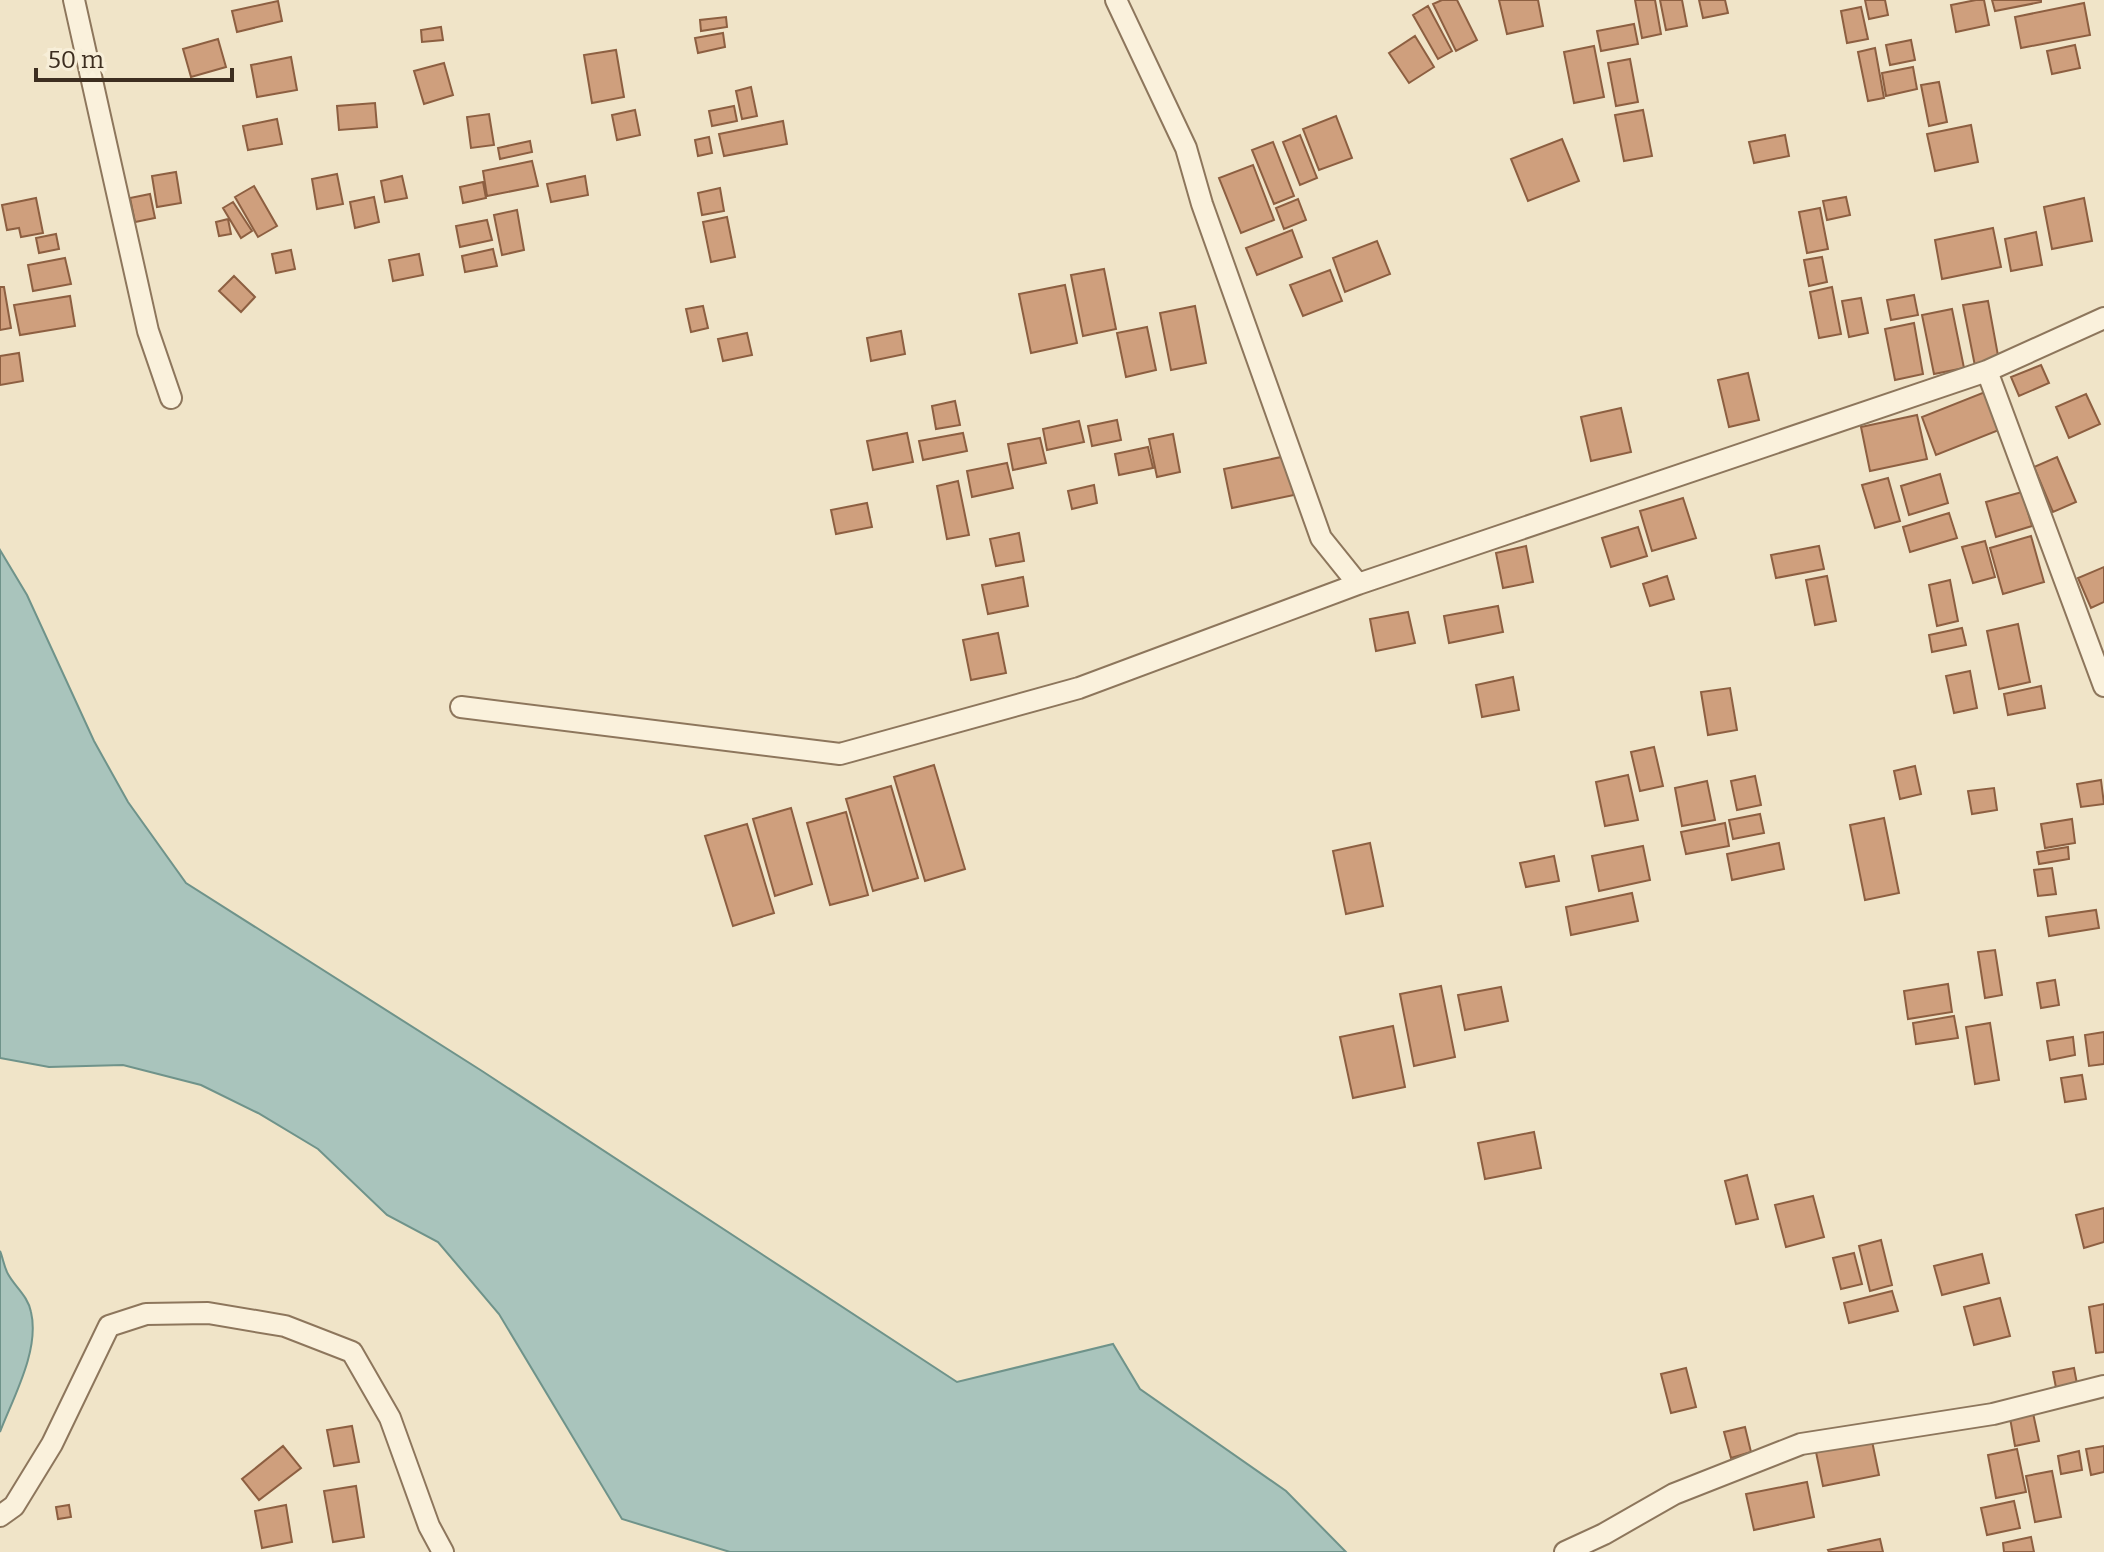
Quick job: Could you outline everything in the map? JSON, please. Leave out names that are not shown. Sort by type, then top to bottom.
[{"type":"street","points":[[74,0],[148,331],[171,398]]},
{"type":"street","points":[[1116,0],[1186,148],[1202,204],[1321,538],[1358,584]]},
{"type":"street","points":[[461,707],[840,754],[1079,688],[1358,584],[1987,371],[2104,318]]},
{"type":"street","points":[[1987,371],[2104,686]]},
{"type":"street","points":[[0,1516],[14,1506],[52,1444],[109,1326],[146,1314],[208,1313],[285,1326],[352,1352],[390,1418],[429,1526],[443,1552]]},
{"type":"street","points":[[1565,1552],[1604,1534],[1674,1494],[1801,1444],[1993,1414],[2104,1386]]},
{"type":"water","points":[[0,550],[27,595],[94,741],[128,802],[186,883],[482,1071],[957,1382],[1113,1344],[1140,1389],[1286,1491],[1346,1552],[730,1552],[622,1519],[499,1314],[438,1242],[387,1215],[318,1149],[258,1113],[201,1085],[123,1065],[49,1067],[0,1058]]},
{"type":"water","points":[[0,1251],[8,1274],[29,1306],[33,1327],[24,1374],[0,1432]]},
{"type":"building","points":[[1442,0],[1457,0],[1477,40],[1456,51],[1433,4]]},
{"type":"building","points":[[1499,0],[1538,0],[1543,26],[1507,34]]},
{"type":"building","points":[[1635,0],[1655,0],[1661,34],[1642,38]]},
{"type":"building","points":[[1660,0],[1682,0],[1687,26],[1666,30]]},
{"type":"building","points":[[1699,0],[1725,0],[1728,13],[1703,18]]},
{"type":"building","points":[[1865,0],[1885,0],[1888,15],[1869,19]]},
{"type":"building","points":[[1984,0],[1989,25],[1956,32],[1951,5]]},
{"type":"building","points":[[1992,0],[2041,0],[2041,2],[1995,11]]},
{"type":"building","points":[[278,1],[282,21],[237,32],[232,11]]},
{"type":"building","points":[[2084,3],[2090,35],[2021,48],[2015,17]]},
{"type":"building","points":[[1428,6],[1452,51],[1438,59],[1413,15]]},
{"type":"building","points":[[1861,7],[1868,39],[1847,43],[1841,11]]},
{"type":"building","points":[[726,17],[727,27],[701,31],[700,20]]},
{"type":"building","points":[[1634,24],[1638,44],[1601,51],[1597,31]]},
{"type":"building","points":[[441,27],[443,40],[422,42],[421,30]]},
{"type":"building","points":[[723,33],[725,47],[698,53],[695,38]]},
{"type":"building","points":[[1415,36],[1434,67],[1409,83],[1389,53]]},
{"type":"building","points":[[218,39],[226,67],[191,77],[183,49]]},
{"type":"building","points":[[1911,40],[1915,60],[1890,65],[1886,45]]},
{"type":"building","points":[[2075,45],[2080,68],[2052,74],[2047,51]]},
{"type":"building","points":[[1594,46],[1604,97],[1574,103],[1564,52]]},
{"type":"building","points":[[1875,48],[1884,98],[1868,101],[1858,52]]},
{"type":"building","points":[[616,50],[624,97],[592,103],[584,55]]},
{"type":"building","points":[[291,57],[297,90],[257,97],[251,65]]},
{"type":"building","points":[[1630,59],[1638,102],[1616,106],[1608,63]]},
{"type":"building","points":[[444,63],[453,95],[424,104],[414,71]]},
{"type":"building","points":[[1913,67],[1917,89],[1886,96],[1882,73]]},
{"type":"building","points":[[1939,82],[1947,122],[1929,126],[1921,85]]},
{"type":"building","points":[[751,87],[757,116],[742,119],[736,91]]},
{"type":"building","points":[[375,103],[377,127],[339,130],[337,106]]},
{"type":"building","points":[[734,106],[737,121],[712,126],[709,111]]},
{"type":"building","points":[[635,110],[640,135],[617,140],[612,115]]},
{"type":"building","points":[[1643,110],[1652,156],[1624,161],[1615,115]]},
{"type":"building","points":[[489,114],[494,145],[471,148],[467,117]]},
{"type":"building","points":[[1336,116],[1352,158],[1319,170],[1303,129]]},
{"type":"building","points":[[277,119],[282,144],[248,150],[243,126]]},
{"type":"building","points":[[783,121],[787,144],[724,156],[719,134]]},
{"type":"building","points":[[1971,125],[1978,162],[1935,171],[1927,134]]},
{"type":"building","points":[[1300,135],[1317,178],[1300,185],[1283,142]]},
{"type":"building","points":[[1785,135],[1789,156],[1754,163],[1749,142]]},
{"type":"building","points":[[709,137],[712,153],[698,156],[695,140]]},
{"type":"building","points":[[1562,139],[1579,181],[1528,201],[1511,159]]},
{"type":"building","points":[[530,141],[532,152],[500,159],[498,148]]},
{"type":"building","points":[[1273,142],[1294,196],[1274,204],[1252,150]]},
{"type":"building","points":[[532,161],[538,186],[487,196],[483,171]]},
{"type":"building","points":[[1253,165],[1274,220],[1241,233],[1219,178]]},
{"type":"building","points":[[176,172],[181,203],[157,207],[152,176]]},
{"type":"building","points":[[337,174],[343,204],[317,209],[312,179]]},
{"type":"building","points":[[402,176],[407,198],[385,202],[381,181]]},
{"type":"building","points":[[585,176],[588,195],[551,202],[547,184]]},
{"type":"building","points":[[483,182],[486,198],[463,203],[460,187]]},
{"type":"building","points":[[254,186],[277,226],[258,237],[235,197]]},
{"type":"building","points":[[720,188],[724,211],[702,215],[698,193]]},
{"type":"building","points":[[150,194],[155,218],[135,222],[130,198]]},
{"type":"building","points":[[374,197],[379,222],[355,228],[350,202]]},
{"type":"building","points":[[1846,197],[1850,215],[1827,220],[1823,201]]},
{"type":"building","points":[[36,198],[43,233],[21,237],[19,228],[7,230],[2,205]]},
{"type":"building","points":[[2084,198],[2092,241],[2052,249],[2044,207]]},
{"type":"building","points":[[1298,199],[1306,220],[1284,229],[1276,208]]},
{"type":"building","points":[[233,202],[252,231],[241,238],[223,208]]},
{"type":"building","points":[[1820,208],[1828,249],[1807,253],[1799,212]]},
{"type":"building","points":[[517,210],[524,250],[502,255],[494,215]]},
{"type":"building","points":[[727,217],[735,257],[711,262],[703,222]]},
{"type":"building","points":[[228,219],[231,234],[219,236],[216,222]]},
{"type":"building","points":[[487,220],[492,240],[460,247],[456,226]]},
{"type":"building","points":[[1993,228],[2001,267],[1942,279],[1935,240]]},
{"type":"building","points":[[1292,230],[1302,257],[1257,275],[1246,248]]},
{"type":"building","points":[[2036,232],[2042,265],[2011,271],[2005,239]]},
{"type":"building","points":[[56,234],[59,249],[39,253],[36,238]]},
{"type":"building","points":[[1377,241],[1390,274],[1345,292],[1333,258]]},
{"type":"building","points":[[493,249],[497,266],[465,272],[462,256]]},
{"type":"building","points":[[291,250],[295,269],[276,273],[272,254]]},
{"type":"building","points":[[419,254],[423,275],[393,281],[389,260]]},
{"type":"building","points":[[1822,257],[1827,282],[1809,286],[1804,260]]},
{"type":"building","points":[[65,258],[71,284],[33,291],[28,265]]},
{"type":"building","points":[[1104,269],[1116,329],[1083,336],[1071,275]]},
{"type":"building","points":[[1330,270],[1342,301],[1303,316],[1290,285]]},
{"type":"building","points":[[234,276],[255,297],[241,312],[219,291]]},
{"type":"building","points":[[1065,285],[1077,343],[1031,353],[1019,294]]},
{"type":"building","points":[[0,287],[4,287],[11,328],[0,330]]},
{"type":"building","points":[[1832,287],[1841,334],[1819,338],[1810,292]]},
{"type":"building","points":[[1914,295],[1918,315],[1891,320],[1887,300]]},
{"type":"building","points":[[70,296],[75,326],[20,335],[14,305]]},
{"type":"building","points":[[1861,298],[1868,333],[1849,337],[1842,301]]},
{"type":"building","points":[[1988,301],[1999,361],[1975,366],[1963,305]]},
{"type":"building","points":[[703,306],[708,328],[691,332],[686,309]]},
{"type":"building","points":[[1195,306],[1206,363],[1171,370],[1160,313]]},
{"type":"building","points":[[1952,309],[1964,368],[1934,374],[1922,315]]},
{"type":"building","points":[[1914,323],[1923,374],[1895,380],[1885,329]]},
{"type":"building","points":[[1147,327],[1156,370],[1126,377],[1117,333]]},
{"type":"building","points":[[901,331],[905,354],[871,361],[867,338]]},
{"type":"building","points":[[747,333],[752,355],[723,361],[718,339]]},
{"type":"building","points":[[19,353],[23,381],[0,385],[0,356]]},
{"type":"building","points":[[2041,365],[2049,383],[2019,396],[2011,377]]},
{"type":"building","points":[[1748,373],[1759,420],[1729,427],[1718,380]]},
{"type":"building","points":[[1985,392],[1999,430],[1936,455],[1922,417]]},
{"type":"building","points":[[2086,394],[2100,424],[2069,438],[2056,407]]},
{"type":"building","points":[[955,401],[960,425],[936,429],[932,406]]},
{"type":"building","points":[[1621,408],[1631,452],[1591,461],[1581,417]]},
{"type":"building","points":[[1917,415],[1927,459],[1870,471],[1861,427]]},
{"type":"building","points":[[1117,420],[1121,440],[1092,446],[1088,426]]},
{"type":"building","points":[[1079,421],[1084,442],[1047,450],[1043,429]]},
{"type":"building","points":[[907,433],[913,462],[873,470],[867,441]]},
{"type":"building","points":[[963,433],[967,451],[923,460],[919,441]]},
{"type":"building","points":[[1173,434],[1180,472],[1157,477],[1149,439]]},
{"type":"building","points":[[1040,438],[1046,463],[1013,470],[1008,444]]},
{"type":"building","points":[[1148,447],[1153,468],[1119,475],[1115,454]]},
{"type":"building","points":[[1286,456],[1294,495],[1232,508],[1224,469]]},
{"type":"building","points":[[2057,457],[2076,502],[2053,512],[2034,467]]},
{"type":"building","points":[[1007,463],[1013,488],[972,497],[967,471]]},
{"type":"building","points":[[1940,474],[1948,503],[1909,515],[1901,486]]},
{"type":"building","points":[[1888,478],[1900,521],[1875,528],[1862,485]]},
{"type":"building","points":[[958,481],[969,535],[947,539],[937,486]]},
{"type":"building","points":[[1094,485],[1097,503],[1072,509],[1068,491]]},
{"type":"building","points":[[2022,492],[2032,526],[1996,537],[1986,502]]},
{"type":"building","points":[[1683,498],[1696,538],[1652,551],[1640,511]]},
{"type":"building","points":[[867,503],[872,527],[836,534],[831,510]]},
{"type":"building","points":[[1949,513],[1957,538],[1910,552],[1903,527]]},
{"type":"building","points":[[1638,527],[1647,556],[1611,567],[1602,538]]},
{"type":"building","points":[[1019,533],[1024,561],[996,566],[990,539]]},
{"type":"building","points":[[2031,536],[2044,582],[2003,594],[1990,548]]},
{"type":"building","points":[[1985,541],[1995,577],[1973,583],[1962,547]]},
{"type":"building","points":[[1526,546],[1533,582],[1503,588],[1496,553]]},
{"type":"building","points":[[1819,546],[1824,569],[1776,578],[1771,555]]},
{"type":"building","points":[[2104,567],[2104,602],[2091,608],[2078,578]]},
{"type":"building","points":[[1667,576],[1674,599],[1650,606],[1643,584]]},
{"type":"building","points":[[1827,576],[1836,621],[1815,625],[1806,580]]},
{"type":"building","points":[[1023,577],[1028,606],[988,614],[982,585]]},
{"type":"building","points":[[1950,580],[1958,621],[1937,626],[1929,585]]},
{"type":"building","points":[[1498,606],[1503,632],[1449,643],[1444,616]]},
{"type":"building","points":[[1408,612],[1415,643],[1376,651],[1370,619]]},
{"type":"building","points":[[2018,624],[2030,682],[1999,689],[1987,631]]},
{"type":"building","points":[[1962,628],[1966,645],[1932,652],[1929,635]]},
{"type":"building","points":[[998,633],[1006,673],[971,680],[963,640]]},
{"type":"building","points":[[1970,671],[1977,708],[1954,713],[1946,676]]},
{"type":"building","points":[[1513,677],[1519,710],[1482,717],[1476,685]]},
{"type":"building","points":[[2041,686],[2045,708],[2008,715],[2004,694]]},
{"type":"building","points":[[1730,688],[1737,730],[1708,735],[1701,692]]},
{"type":"building","points":[[1654,747],[1663,786],[1640,791],[1631,752]]},
{"type":"building","points":[[934,765],[965,869],[925,881],[894,777]]},
{"type":"building","points":[[1915,766],[1921,794],[1900,799],[1894,771]]},
{"type":"building","points":[[1628,775],[1638,820],[1605,826],[1596,782]]},
{"type":"building","points":[[1755,776],[1761,805],[1737,810],[1731,781]]},
{"type":"building","points":[[2101,780],[2104,804],[2081,807],[2077,784]]},
{"type":"building","points":[[1707,781],[1715,820],[1682,826],[1675,788]]},
{"type":"building","points":[[891,786],[918,878],[873,891],[846,799]]},
{"type":"building","points":[[1994,788],[1997,810],[1972,814],[1968,791]]},
{"type":"building","points":[[791,808],[812,884],[775,896],[753,819]]},
{"type":"building","points":[[846,812],[868,895],[830,905],[807,823]]},
{"type":"building","points":[[1760,814],[1764,833],[1733,839],[1729,820]]},
{"type":"building","points":[[1884,818],[1899,893],[1865,900],[1850,825]]},
{"type":"building","points":[[2072,819],[2075,843],[2045,848],[2041,824]]},
{"type":"building","points":[[1725,823],[1729,846],[1686,854],[1681,832]]},
{"type":"building","points":[[747,824],[774,913],[733,926],[705,836]]},
{"type":"building","points":[[1370,843],[1383,906],[1346,914],[1333,851]]},
{"type":"building","points":[[1779,843],[1784,869],[1732,880],[1727,854]]},
{"type":"building","points":[[1643,846],[1650,880],[1599,891],[1592,856]]},
{"type":"building","points":[[2068,847],[2069,859],[2039,864],[2037,852]]},
{"type":"building","points":[[1554,856],[1559,881],[1526,887],[1520,863]]},
{"type":"building","points":[[2052,868],[2056,894],[2038,896],[2034,870]]},
{"type":"building","points":[[1632,893],[1638,921],[1571,935],[1566,907]]},
{"type":"building","points":[[2096,910],[2099,928],[2049,936],[2046,917]]},
{"type":"building","points":[[1995,950],[2002,995],[1985,998],[1978,952]]},
{"type":"building","points":[[2055,980],[2059,1005],[2041,1008],[2037,983]]},
{"type":"building","points":[[1948,984],[1952,1012],[1908,1019],[1904,991]]},
{"type":"building","points":[[1441,986],[1455,1057],[1414,1066],[1400,994]]},
{"type":"building","points":[[1501,987],[1508,1021],[1465,1030],[1458,995]]},
{"type":"building","points":[[1954,1016],[1958,1038],[1916,1044],[1913,1023]]},
{"type":"building","points":[[1990,1023],[1999,1080],[1975,1084],[1966,1027]]},
{"type":"building","points":[[1393,1026],[1405,1087],[1353,1098],[1340,1037]]},
{"type":"building","points":[[2104,1032],[2104,1064],[2089,1066],[2085,1035]]},
{"type":"building","points":[[2073,1037],[2075,1055],[2050,1060],[2047,1041]]},
{"type":"building","points":[[2082,1075],[2086,1099],[2065,1102],[2061,1078]]},
{"type":"building","points":[[1534,1132],[1541,1168],[1485,1179],[1478,1143]]},
{"type":"building","points":[[1747,1175],[1758,1219],[1736,1224],[1725,1181]]},
{"type":"building","points":[[1813,1196],[1824,1237],[1786,1247],[1775,1205]]},
{"type":"building","points":[[2104,1208],[2104,1242],[2084,1248],[2076,1215]]},
{"type":"building","points":[[1881,1240],[1892,1285],[1870,1291],[1859,1246]]},
{"type":"building","points":[[1854,1253],[1862,1284],[1841,1289],[1833,1258]]},
{"type":"building","points":[[1982,1254],[1989,1283],[1942,1295],[1934,1266]]},
{"type":"building","points":[[1892,1291],[1898,1311],[1849,1323],[1844,1303]]},
{"type":"building","points":[[2000,1298],[2010,1336],[1974,1345],[1964,1307]]},
{"type":"building","points":[[2104,1304],[2104,1352],[2096,1353],[2089,1307]]},
{"type":"building","points":[[1686,1368],[1696,1407],[1671,1413],[1661,1374]]},
{"type":"building","points":[[2074,1368],[2078,1389],[2057,1393],[2053,1372]]},
{"type":"building","points":[[2033,1413],[2039,1441],[2015,1446],[2010,1418]]},
{"type":"building","points":[[352,1426],[359,1462],[334,1466],[327,1430]]},
{"type":"building","points":[[1745,1427],[1751,1452],[1731,1458],[1724,1432]]},
{"type":"building","points":[[1872,1441],[1879,1475],[1823,1486],[1816,1452]]},
{"type":"building","points":[[283,1446],[301,1468],[259,1500],[242,1479]]},
{"type":"building","points":[[2104,1446],[2104,1472],[2091,1475],[2086,1449]]},
{"type":"building","points":[[2017,1449],[2026,1492],[1996,1498],[1988,1455]]},
{"type":"building","points":[[2079,1451],[2082,1470],[2061,1474],[2058,1456]]},
{"type":"building","points":[[2052,1471],[2061,1517],[2035,1522],[2026,1476]]},
{"type":"building","points":[[1807,1482],[1814,1517],[1754,1530],[1746,1494]]},
{"type":"building","points":[[356,1486],[364,1537],[333,1542],[324,1491]]},
{"type":"building","points":[[2014,1501],[2020,1528],[1987,1535],[1981,1508]]},
{"type":"building","points":[[69,1505],[71,1517],[58,1519],[56,1507]]},
{"type":"building","points":[[286,1505],[292,1542],[262,1548],[255,1511]]},
{"type":"building","points":[[2031,1537],[2034,1552],[2004,1552],[2003,1543]]},
{"type":"building","points":[[1880,1539],[1883,1552],[1828,1550]]}]
